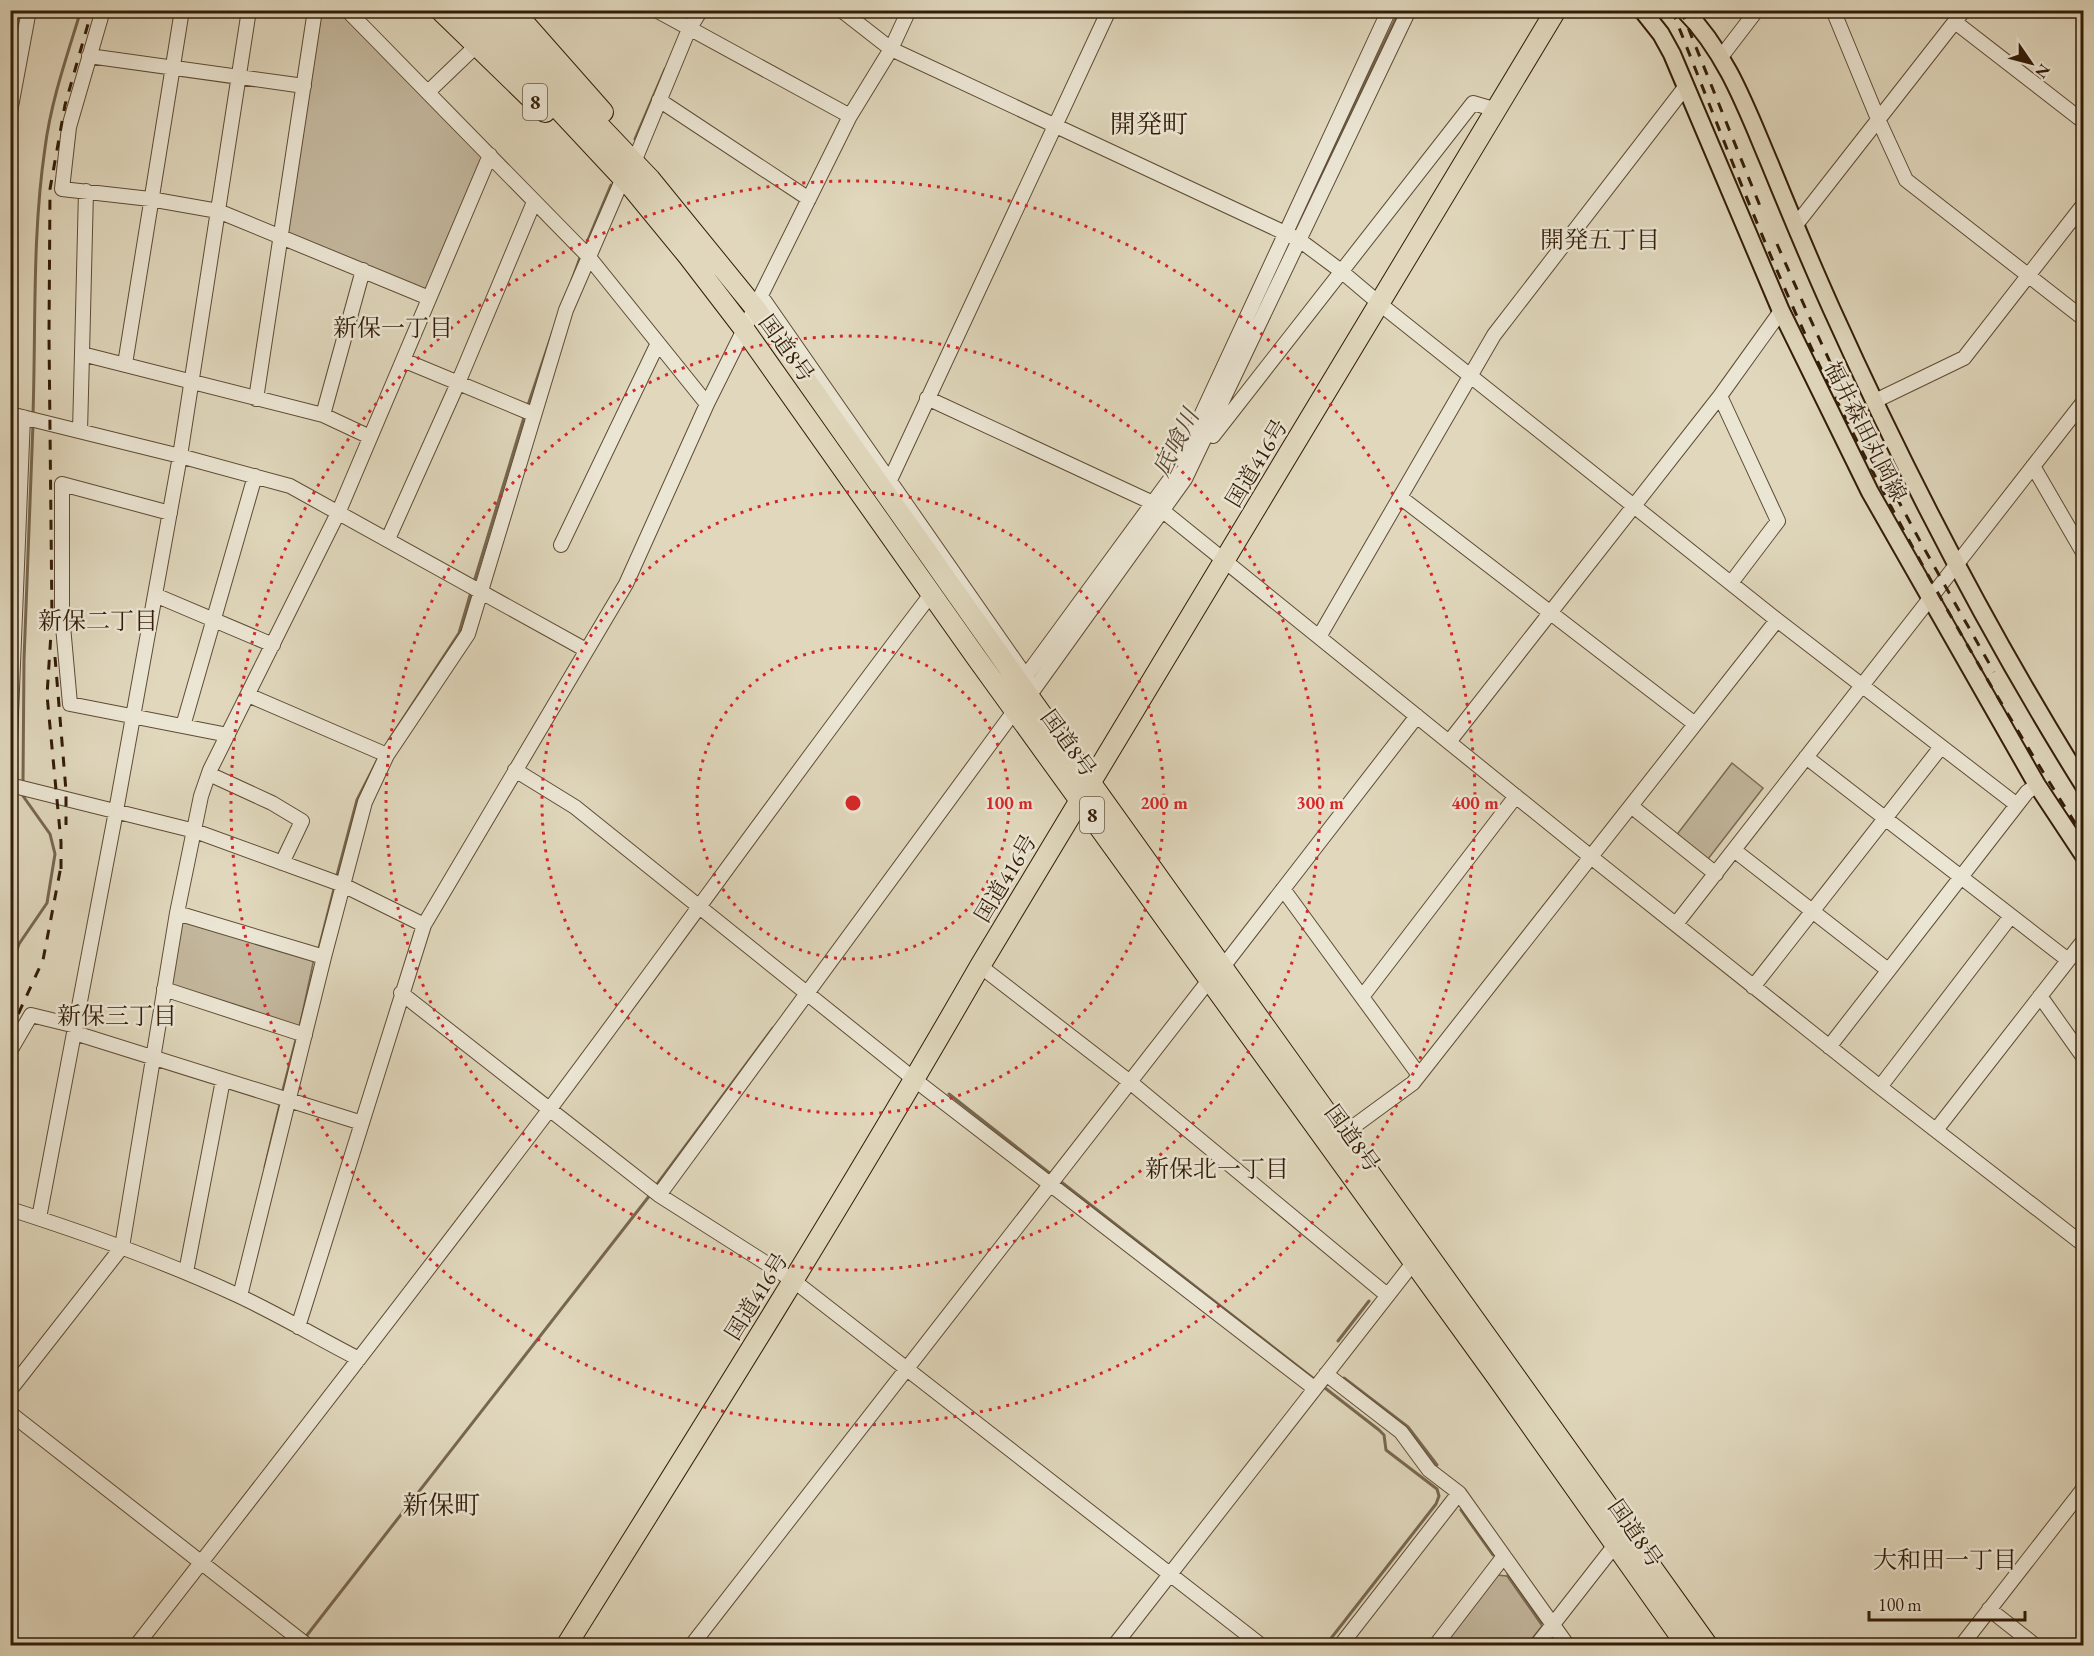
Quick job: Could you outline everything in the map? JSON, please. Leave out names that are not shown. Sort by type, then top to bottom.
[{"type":"highway","name":"8","points":[[440,10],[590,156],[628,177]]},
{"type":"highway","name":"国道8号","points":[[466,10],[628,177],[705,244],[758,302],[1025,691],[1091,783],[1216,973],[1413,1263],[1687,1646]]},
{"type":"highway","name":"国道8号","points":[[489,10],[628,177],[744,329],[932,592],[1025,691],[1080,800],[1342,1136],[1708,1646]]},
{"type":"highway","name":"8","points":[[513,10],[605,114],[628,177]]},
{"type":"highway","name":"国道416号","points":[[566,1646],[794,1281],[915,1080],[980,966],[1497,110],[1550,13]]},
{"type":"main road","name":"福井森田丸岡線","points":[[1642,10],[1661,34],[1672,54],[1781,310],[1875,501],[2037,785],[2084,856]]},
{"type":"main road","name":"福井森田丸岡線","points":[[1684,10],[1707,35],[1738,90],[1875,401],[1955,565],[2084,786]]},
{"type":"street","points":[[10,112],[13,85],[29,10]]},
{"type":"street","points":[[103,10],[69,127],[62,189],[150,199],[218,211],[429,298]]},
{"type":"street","points":[[125,364],[182,10]]},
{"type":"street","points":[[39,1218],[76,1029],[180,456],[249,10]]},
{"type":"street","points":[[256,399],[315,10]]},
{"type":"street","points":[[347,10],[588,256],[707,404]]},
{"type":"street","points":[[656,10],[850,116]]},
{"type":"street","points":[[240,1296],[365,802],[387,755],[468,634],[566,310],[588,256],[628,177],[689,29],[701,10]]},
{"type":"street","points":[[840,10],[891,49],[1292,236],[1341,271],[1776,620],[2017,805]]},
{"type":"street","points":[[298,1328],[424,925],[626,584],[707,404],[850,116],[891,49],[909,10]]},
{"type":"street","points":[[890,480],[1108,10]]},
{"type":"street","points":[[659,1195],[808,994],[1158,507],[1185,479],[1197,456],[1389,10]]},
{"type":"street","points":[[1158,507],[1292,236],[1409,10]]},
{"type":"street","points":[[1721,57],[1757,10]]},
{"type":"street","points":[[1833,10],[1906,180],[2084,319]]},
{"type":"street","points":[[1796,226],[1964,10]]},
{"type":"street","points":[[1955,22],[2084,122]]},
{"type":"street","points":[[428,92],[476,46]]},
{"type":"street","points":[[88,56],[304,86]]},
{"type":"street","points":[[1319,637],[1494,334],[1686,86]]},
{"type":"street","points":[[659,100],[809,199]]},
{"type":"street","points":[[1197,456],[1473,103],[1497,110]]},
{"type":"street","points":[[10,1390],[122,1247],[177,913],[201,796],[208,774],[339,511],[490,155]]},
{"type":"street","points":[[80,431],[86,191]]},
{"type":"street","points":[[388,538],[458,383],[534,202]]},
{"type":"street","points":[[1875,401],[1964,358],[2084,204]]},
{"type":"street","points":[[323,415],[363,270]]},
{"type":"street","points":[[758,302],[890,480],[1025,691]]},
{"type":"street","points":[[1449,742],[1720,396],[1781,310]]},
{"type":"street","points":[[561,545],[658,343]]},
{"type":"street","points":[[82,354],[323,415],[370,436]]},
{"type":"street","points":[[403,360],[533,414]]},
{"type":"street","points":[[1720,396],[1778,521],[1731,583]]},
{"type":"street","points":[[927,398],[1158,507],[1753,987],[2084,1245]]},
{"type":"street","points":[[1676,924],[2084,401]]},
{"type":"street","points":[[10,738],[17,416],[290,486],[388,538],[586,650]]},
{"type":"street","points":[[2033,466],[2084,554]]},
{"type":"street","points":[[183,726],[255,476]]},
{"type":"street","points":[[170,513],[62,484],[62,615],[70,704],[228,735]]},
{"type":"street","points":[[1400,497],[1695,724]]},
{"type":"street","points":[[136,1646],[550,1108],[932,592]]},
{"type":"street","points":[[155,595],[273,645]]},
{"type":"street","points":[[1342,1136],[1413,1083],[1776,620]]},
{"type":"street","points":[[248,695],[387,755]]},
{"type":"street","points":[[691,1646],[1050,1183],[1417,716]]},
{"type":"street","points":[[1753,987],[1941,747]]},
{"type":"street","points":[[1806,757],[2068,960]]},
{"type":"street","points":[[515,770],[574,807],[915,1080],[1314,1388]]},
{"type":"street","points":[[208,774],[272,803],[302,821],[282,863]]},
{"type":"street","points":[[10,785],[195,831],[343,885],[424,925]]},
{"type":"street","points":[[1830,1047],[2027,792],[2037,785]]},
{"type":"street","points":[[1362,998],[1516,796]]},
{"type":"street","points":[[1631,806],[1716,874]]},
{"type":"street","points":[[1734,850],[1888,970]]},
{"type":"street","points":[[1283,889],[1419,1075]]},
{"type":"street","points":[[177,913],[324,957]]},
{"type":"street","points":[[1880,1087],[2011,916]]},
{"type":"street","points":[[1936,1130],[2084,940]]},
{"type":"street","points":[[980,966],[1130,1082],[1387,1295]]},
{"type":"street","points":[[164,989],[305,1035]]},
{"type":"street","points":[[401,993],[659,1195],[794,1281],[1262,1646]]},
{"type":"street","points":[[2040,996],[2084,1058]]},
{"type":"street","points":[[10,1051],[31,1015],[152,1057],[362,1123]]},
{"type":"street","points":[[186,1272],[223,1080]]},
{"type":"street","points":[[10,1209],[122,1247],[186,1272],[240,1296],[358,1359]]},
{"type":"street","points":[[1114,1646],[1413,1263]]},
{"type":"street","points":[[1326,1374],[1401,1432],[1429,1470],[1459,1493],[1568,1646]]},
{"type":"street","points":[[10,1413],[308,1646]]},
{"type":"street","points":[[1961,1646],[2084,1488]]},
{"type":"street","points":[[1340,1646],[1459,1493]]},
{"type":"street","points":[[1536,1646],[1615,1545]]},
{"type":"street","points":[[1435,1646],[1504,1556]]},
{"type":"street","points":[[1989,1609],[2036,1646]]},
{"type":"shaded area","points":[[315,11],[347,11],[490,155],[429,298],[281,237]]},
{"type":"shaded area","points":[[1732,763],[1763,788],[1708,859],[1675,837]]},
{"type":"shaded area","points":[[177,915],[315,954],[299,1028],[164,989]]},
{"type":"shaded area","points":[[1496,1575],[1507,1576],[1542,1626],[1527,1645],[1441,1646]]},
{"type":"waterway","points":[[33,414],[36,248],[41,181],[51,113],[81,10]]},
{"type":"waterway","points":[[686,22],[692,10]]},
{"type":"waterway","name":"底喰川","points":[[1299,219],[1400,10]]},
{"type":"waterway","points":[[635,139],[665,69]]},
{"type":"waterway","points":[[585,247],[611,185]]},
{"type":"waterway","points":[[572,280],[581,255]]},
{"type":"waterway","points":[[527,408],[553,331]]},
{"type":"waterway","points":[[474,582],[525,414]]},
{"type":"waterway","points":[[23,782],[24,660],[33,424]]},
{"type":"waterway","points":[[389,740],[459,633],[471,592]]},
{"type":"waterway","points":[[336,879],[357,800],[380,755]]},
{"type":"waterway","points":[[10,970],[19,944],[47,903],[55,854],[50,834],[23,796]]},
{"type":"waterway","points":[[318,952],[335,885]]},
{"type":"waterway","points":[[299,1030],[314,970]]},
{"type":"waterway","points":[[655,1187],[773,1028]]},
{"type":"waterway","points":[[282,1094],[297,1036]]},
{"type":"waterway","points":[[949,1094],[1052,1175]]},
{"type":"waterway","points":[[265,1167],[281,1100]]},
{"type":"waterway","points":[[1060,1181],[1314,1379]]},
{"type":"waterway","points":[[304,1639],[650,1195]]},
{"type":"waterway","points":[[1338,1341],[1369,1301]]},
{"type":"waterway","points":[[1344,1378],[1408,1427],[1437,1465]]},
{"type":"waterway","points":[[1325,1388],[1379,1430],[1384,1435],[1386,1450],[1437,1489],[1439,1496],[1436,1504],[1325,1646]]},
{"type":"waterway","points":[[1461,1510],[1493,1555]]},
{"type":"waterway","points":[[1508,1574],[1542,1623]]},
{"type":"waterway","points":[[1555,1642],[1557,1646]]},
{"type":"railway","points":[[61,869],[61,842],[47,695],[52,618],[50,189],[65,105],[92,10]]},
{"type":"railway","points":[[1672,10],[1765,242],[1805,334],[1855,438],[1948,611],[2014,725],[2084,837]]},
{"type":"railway","points":[[1681,10],[1762,211]]},
{"type":"railway","points":[[1777,244],[1859,423],[1923,546],[1994,672]]},
{"type":"railway","points":[[55,657],[66,791],[66,825]]},
{"type":"railway","points":[[10,1032],[43,960],[62,861]]},
{"type":"district","name":"開発町","points":[[1149,124]]},
{"type":"district","name":"開発五丁目","points":[[1600,240]]},
{"type":"district","name":"新保一丁目","points":[[393,328]]},
{"type":"district","name":"新保二丁目","points":[[98,621]]},
{"type":"district","name":"新保三丁目","points":[[117,1016]]},
{"type":"district","name":"新保北一丁目","points":[[1217,1169]]},
{"type":"district","name":"新保町","points":[[441,1505]]},
{"type":"district","name":"大和田一丁目","points":[[1945,1560]]}]
